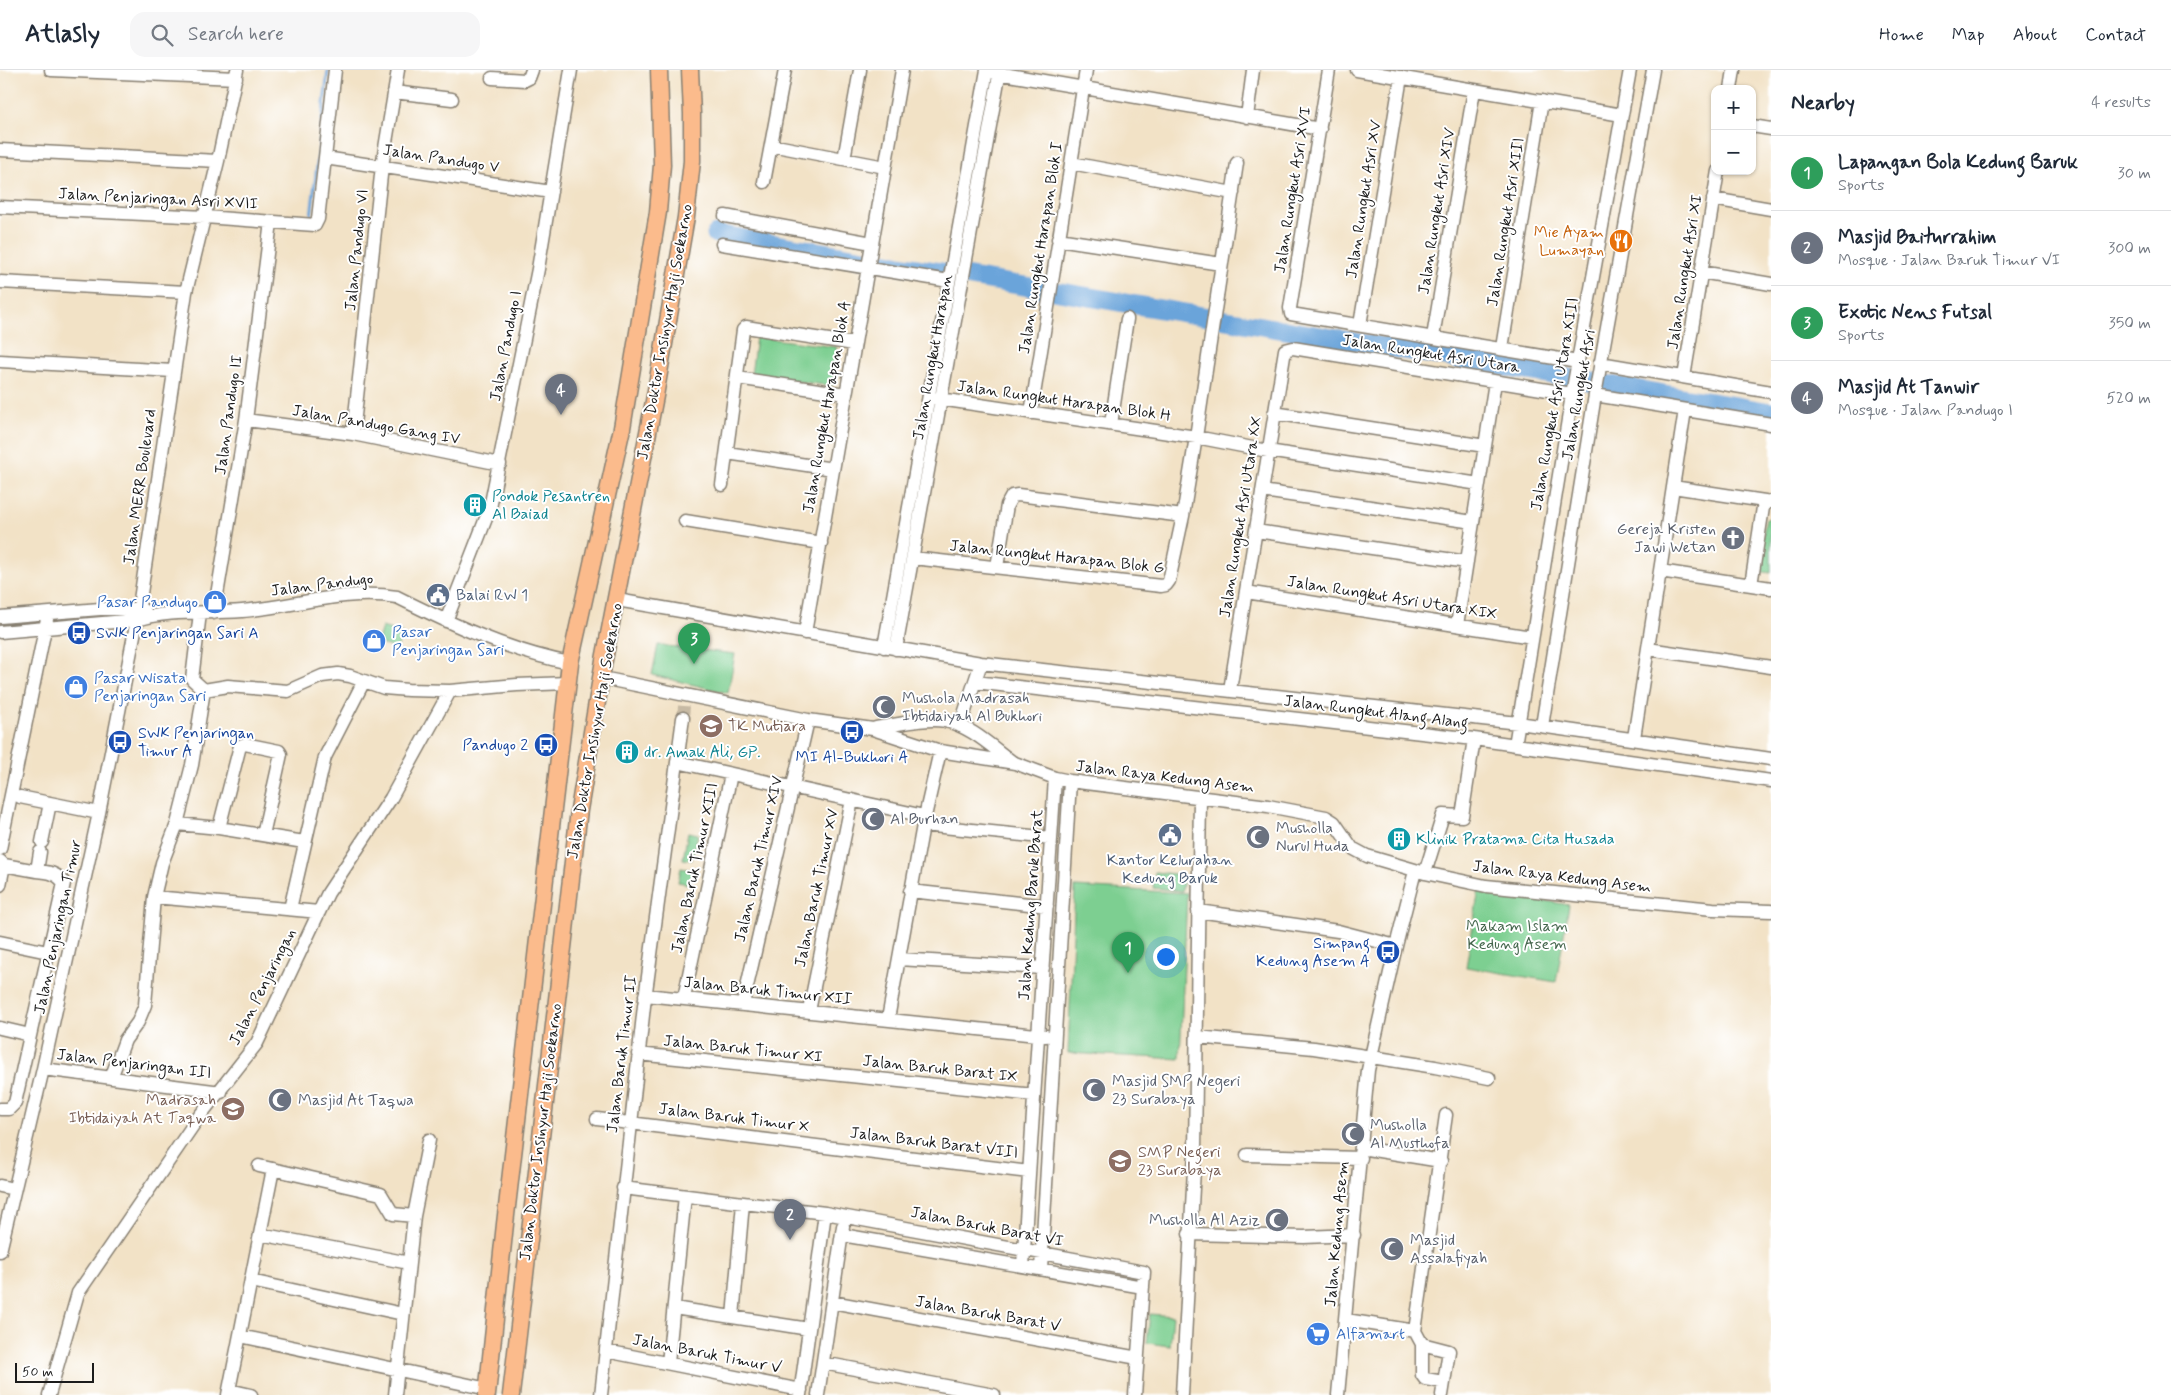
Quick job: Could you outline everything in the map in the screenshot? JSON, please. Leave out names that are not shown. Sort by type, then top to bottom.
[{"type":"main road","name":"Jalan Doktor Insinyur Haji Soekarno","points":[[487,1392],[570,664],[618,452],[658,212],[661,175],[659,70]]},
{"type":"main road","name":"Jalan Doktor Insinyur Haji Soekarno","points":[[511,1395],[579,810],[602,678],[656,396],[686,217],[692,161],[690,70]]},
{"type":"main road","points":[[636,352],[640,358],[650,362],[656,362],[663,355]]},
{"type":"main road","points":[[628,394],[638,387],[644,387],[656,396]]},
{"type":"main road","points":[[539,937],[547,946],[554,947],[564,939]]},
{"type":"main road","points":[[535,976],[540,971],[547,970],[554,972],[559,978]]},
{"type":"street","points":[[51,70],[236,74]]},
{"type":"street","points":[[325,158],[335,70]]},
{"type":"street","name":"Jalan Pandugo VI","points":[[353,434],[382,166],[398,70]]},
{"type":"street","points":[[492,78],[525,80],[529,78],[532,70]]},
{"type":"street","name":"Jalan Pandugo I","points":[[446,621],[490,508],[500,464],[551,192],[571,70]]},
{"type":"street","points":[[764,182],[785,70]]},
{"type":"street","points":[[844,159],[860,70]]},
{"type":"street","name":"Jalan Rungkut Harapan Blok A","points":[[805,633],[902,70]]},
{"type":"street","name":"Jalan Rungkut Harapan Blok I","points":[[1031,413],[1086,70]]},
{"type":"street","points":[[1247,117],[1253,70]]},
{"type":"street","name":"Jalan Rungkut Asri XVI","points":[[1291,314],[1290,308],[1330,70]]},
{"type":"street","points":[[1357,70],[1622,115]]},
{"type":"street","name":"Jalan Rungkut Asri Utara XIII","points":[[1515,745],[1577,365],[1630,70]]},
{"type":"street","name":"Jalan Rungkut Asri","points":[[1542,726],[1595,393],[1653,70]]},
{"type":"street","points":[[1732,85],[1734,70]]},
{"type":"street","points":[[993,71],[1320,129]]},
{"type":"street","name":"Jalan Rungkut Harapan","points":[[890,648],[913,558],[942,399],[964,274],[993,71]]},
{"type":"street","name":"Jalan Rungkut Harapan","points":[[890,648],[928,397],[950,275],[993,71]]},
{"type":"street","name":"Jalan MERR Boulevard","points":[[138,614],[186,292],[205,217],[236,74]]},
{"type":"street","name":"Jalan Rungkut Asri XV","points":[[1360,325],[1401,78]]},
{"type":"street","name":"Jalan Rungkut Asri XIV","points":[[1433,337],[1474,90]]},
{"type":"street","points":[[394,92],[452,99]]},
{"type":"street","name":"Jalan Rungkut Asri XIII","points":[[1502,348],[1542,102]]},
{"type":"street","points":[[1756,127],[1771,129]]},
{"type":"street","points":[[771,145],[885,167]]},
{"type":"street","points":[[0,150],[218,160]]},
{"type":"street","name":"Jalan Pandugo V","points":[[325,158],[551,192]]},
{"type":"street","name":"Jalan Penjaringan Asri XVII","points":[[0,207],[205,217],[315,225],[318,219],[325,158]]},
{"type":"street","points":[[1071,163],[1233,193]]},
{"type":"street","name":"Jalan Rungkut Harapan Blok G","points":[[913,558],[1166,585],[1169,581],[1183,516],[1237,163]]},
{"type":"street","name":"Jalan Rungkut Asri XI","points":[[1684,378],[1717,175]]},
{"type":"street","points":[[1609,187],[1631,191]]},
{"type":"street","points":[[1713,199],[1771,209]]},
{"type":"street","points":[[725,216],[869,256],[950,275]]},
{"type":"street","name":"Jalan Pandugo II","points":[[214,613],[246,420],[271,222]]},
{"type":"street","points":[[1058,239],[1222,264]]},
{"type":"street","points":[[722,244],[869,256]]},
{"type":"street","points":[[1701,272],[1771,284]]},
{"type":"street","points":[[0,282],[186,292]]},
{"type":"street","name":"Jalan Rungkut Asri Utara","points":[[1291,314],[1502,348],[1577,365]]},
{"type":"street","points":[[1111,424],[1127,319]]},
{"type":"street","points":[[722,485],[743,330],[746,327],[854,344]]},
{"type":"street","name":"Jalan Rungkut Asri Utara","points":[[1285,350],[1293,348],[1495,382],[1573,392]]},
{"type":"street","name":"Jalan Rungkut Asri Utara XX","points":[[1230,690],[1285,350]]},
{"type":"street","points":[[0,361],[173,371]]},
{"type":"street","points":[[1600,366],[1771,392]]},
{"type":"street","points":[[737,378],[846,394]]},
{"type":"street","points":[[1457,625],[1495,382]]},
{"type":"street","points":[[1595,393],[1771,424]]},
{"type":"street","name":"Jalan Rungkut Harapan Blok H","points":[[928,397],[1196,437],[1268,452],[1479,484]]},
{"type":"street","points":[[1634,738],[1685,410]]},
{"type":"street","points":[[1274,413],[1485,446]]},
{"type":"street","name":"Jalan Pandugo Gang IV","points":[[246,420],[353,434],[500,464]]},
{"type":"street","points":[[727,452],[833,469]]},
{"type":"street","points":[[1674,487],[1767,502],[1751,585]]},
{"type":"street","points":[[1262,491],[1473,522]]},
{"type":"street","points":[[997,567],[1007,505],[1012,496],[1018,494],[1183,516]]},
{"type":"street","points":[[685,521],[820,543]]},
{"type":"street","points":[[1256,531],[1467,562]]},
{"type":"street","points":[[1545,556],[1568,560]]},
{"type":"street","points":[[1660,571],[1771,588]]},
{"type":"street","name":"Jalan Rungkut Asri Utara XIX","points":[[1246,592],[1532,637]]},
{"type":"street","name":"Jalan Pandugo","points":[[0,617],[48,614],[214,613],[244,611],[362,594],[383,595],[397,597],[474,634],[540,658],[570,664]]},
{"type":"street","points":[[617,600],[981,663],[960,726]]},
{"type":"street","points":[[200,613],[192,678],[204,690]]},
{"type":"street","points":[[0,849],[48,614]]},
{"type":"street","name":"Jalan Pandugo","points":[[0,632],[46,628],[138,614]]},
{"type":"street","name":"Jalan Penjaringan Timur","points":[[0,1251],[44,1069],[99,814],[138,614]]},
{"type":"street","points":[[1648,649],[1771,667]]},
{"type":"street","name":"Jalan Rungkut Alang Alang","points":[[981,663],[1518,723],[1771,758]]},
{"type":"street","points":[[204,690],[228,686],[288,691],[322,676],[338,674],[350,676],[384,688],[450,691],[568,683]]},
{"type":"street","name":"Jalan Raya Kedung Asem","points":[[602,678],[684,706],[873,729],[940,751],[1015,763],[1055,778],[1070,781],[1268,806],[1326,817],[1334,822],[1352,848],[1359,852],[1420,872],[1510,890],[1714,910],[1771,911]]},
{"type":"street","points":[[290,909],[325,757],[364,681]]},
{"type":"street","name":"Jalan Rungkut Alang Alang","points":[[976,682],[1474,739],[1771,781]]},
{"type":"street","points":[[111,1078],[125,1040],[138,1022],[145,1006],[154,897],[162,863],[177,824],[192,765],[204,690]]},
{"type":"street","name":"Jalan Penjaringan","points":[[49,1395],[78,1293],[198,1118],[221,1092],[257,1043],[328,893],[391,798],[450,691]]},
{"type":"street","name":"Jalan Baruk Timur II","points":[[600,1395],[638,1054],[684,706]]},
{"type":"street","name":"Jalan Baruk Timur XIV","points":[[743,1004],[808,720]]},
{"type":"street","name":"Jalan Raya Kedung Asem","points":[[873,729],[934,720],[946,721],[960,726],[1015,763]]},
{"type":"street","name":"Jalan Kedung Asem","points":[[1338,1395],[1354,1235],[1362,1117],[1370,1056],[1396,946],[1420,872],[1443,815],[1462,816],[1474,739]]},
{"type":"street","points":[[220,828],[240,746],[245,744],[279,751],[281,754],[263,835]]},
{"type":"street","points":[[888,1019],[923,820],[940,751]]},
{"type":"street","points":[[677,762],[852,800],[923,820],[1052,838]]},
{"type":"street","name":"Jalan Baruk Timur XIII","points":[[684,998],[732,774]]},
{"type":"street","name":"Jalan Kedung Baruk Barat","points":[[1023,1266],[1055,778]]},
{"type":"street","name":"Jalan Kedung Baruk Barat","points":[[1041,1269],[1070,781]]},
{"type":"street","points":[[20,798],[99,814]]},
{"type":"street","points":[[1182,1395],[1189,1234],[1195,1150],[1200,798]]},
{"type":"street","name":"Jalan Baruk Timur XV","points":[[809,1011],[852,800]]},
{"type":"street","points":[[37,871],[50,803]]},
{"type":"street","points":[[177,824],[220,828],[304,842]]},
{"type":"street","points":[[0,885],[2,863],[52,873],[60,877],[64,883],[15,1103],[9,1109],[0,1109]]},
{"type":"street","points":[[910,891],[1047,906]]},
{"type":"street","points":[[154,897],[319,912]]},
{"type":"street","points":[[1198,911],[1338,930],[1396,946]]},
{"type":"street","points":[[0,942],[48,952]]},
{"type":"street","points":[[899,959],[1043,968]]},
{"type":"street","name":"Jalan Baruk Timur XII","points":[[646,995],[1038,1035]]},
{"type":"street","points":[[0,1028],[30,1035]]},
{"type":"street","points":[[1038,1035],[1055,1037]]},
{"type":"street","points":[[1197,1037],[1314,1048],[1370,1056],[1489,1078]]},
{"type":"street","name":"Jalan Baruk Timur XI","points":[[638,1054],[843,1076]]},
{"type":"street","name":"Jalan Penjaringan III","points":[[44,1069],[221,1092]]},
{"type":"street","name":"Jalan Baruk Barat IX","points":[[843,1076],[1034,1095]]},
{"type":"street","points":[[1444,1382],[1426,1379],[1422,1375],[1422,1344],[1415,1331],[1446,1116]]},
{"type":"street","points":[[598,1119],[630,1122]]},
{"type":"street","name":"Jalan Baruk Timur X","points":[[630,1122],[834,1146]]},
{"type":"street","points":[[395,1395],[414,1216],[429,1140]]},
{"type":"street","name":"Jalan Baruk Barat VIII","points":[[834,1146],[1029,1172]]},
{"type":"street","points":[[1247,1155],[1361,1153],[1441,1161]]},
{"type":"street","points":[[259,1166],[381,1194],[393,1214],[414,1216]]},
{"type":"street","points":[[251,1395],[228,1392],[273,1169]]},
{"type":"street","points":[[0,1186],[14,1189]]},
{"type":"street","name":"Jalan Baruk Barat VI","points":[[623,1188],[845,1216],[1144,1272],[1143,1287],[842,1235]]},
{"type":"street","points":[[668,1364],[685,1196]]},
{"type":"street","points":[[733,1317],[743,1203]]},
{"type":"street","points":[[801,1392],[825,1213]]},
{"type":"street","points":[[818,1395],[845,1216]]},
{"type":"street","points":[[260,1234],[409,1263]]},
{"type":"street","points":[[1189,1234],[1354,1235]]},
{"type":"street","points":[[250,1281],[403,1314]]},
{"type":"street","points":[[1135,1395],[1143,1287]]},
{"type":"street","name":"Jalan Baruk Barat V","points":[[832,1302],[1138,1358]]},
{"type":"street","points":[[674,1308],[809,1329]]},
{"type":"street","points":[[1346,1320],[1415,1331]]},
{"type":"street","points":[[240,1336],[397,1370],[487,1392]]},
{"type":"street","points":[[1422,1344],[1449,1351],[1442,1395]]},
{"type":"street","name":"Jalan Baruk Timur V","points":[[606,1351],[801,1392]]},
{"type":"street","points":[[823,1363],[994,1395]]},
{"type":"green space","points":[[756,337],[837,347],[832,386],[751,375]]},
{"type":"green space","points":[[1766,518],[1771,519],[1771,573],[1757,571]]},
{"type":"green space","points":[[382,627],[402,633],[397,649],[377,643]]},
{"type":"green space","points":[[658,645],[735,654],[728,693],[652,675]]},
{"type":"green space","points":[[688,832],[698,834],[692,860],[683,859]]},
{"type":"green space","points":[[681,868],[692,870],[689,884],[678,882]]},
{"type":"green space","points":[[1155,872],[1184,875],[1182,891],[1153,888]]},
{"type":"green space","points":[[1075,887],[1187,893],[1180,1059],[1068,1053]]},
{"type":"green space","name":"Makam Islam Kedung Asem","points":[[1479,889],[1569,905],[1556,982],[1466,967]]},
{"type":"green space","points":[[1150,1314],[1173,1316],[1170,1346],[1147,1343]]},
{"type":"waterway","points":[[311,217],[328,70]]},
{"type":"waterway","points":[[716,234],[1771,412]]},
{"type":"tunnel","points":[[683,718],[684,706]]},
{"type":"place","name":"Mie Ayam Lumayan","points":[[1621,241]]},
{"type":"place","name":"Masjid At Tanwir","points":[[561,415]]},
{"type":"place","name":"Pondok Pesantren Al Baiad","points":[[475,505]]},
{"type":"place","name":"Gereja Kristen Jawi Wetan","points":[[1733,538]]},
{"type":"place","name":"Balai RW 1","points":[[438,595]]},
{"type":"place","name":"Pasar Pandugo","points":[[215,602]]},
{"type":"place","name":"SWK Penjaringan Sari A","points":[[79,633]]},
{"type":"place","name":"Pasar Penjaringan Sari","points":[[374,641]]},
{"type":"place","name":"Exotic Nens Futsal","points":[[694,664]]},
{"type":"place","name":"Pasar Wisata Penjaringan Sari","points":[[76,687]]},
{"type":"place","name":"Mushola Madrasah Ibtidaiyah Al Bukhori","points":[[884,707]]},
{"type":"place","name":"TK Mutiara","points":[[711,726]]},
{"type":"place","name":"MI Al-Bukhori A","points":[[852,732]]},
{"type":"place","name":"SWK Penjaringan Timur A","points":[[120,742]]},
{"type":"place","name":"Pandugo 2","points":[[546,745]]},
{"type":"place","name":"dr. Amak Ali, GP.","points":[[627,752]]},
{"type":"place","name":"Al Burhan","points":[[873,819]]},
{"type":"place","name":"Kantor Kelurahan Kedung Baruk","points":[[1170,835]]},
{"type":"place","name":"Musholla Nurul Huda","points":[[1258,837]]},
{"type":"place","name":"Klinik Pratama Cita Husada","points":[[1399,839]]},
{"type":"place","name":"Simpang Kedung Asem A","points":[[1388,952]]},
{"type":"place","name":"Lapangan Bola Kedung Baruk","points":[[1128,973]]},
{"type":"place","name":"Masjid SMP Negeri 23 Surabaya","points":[[1094,1090]]},
{"type":"place","name":"Masjid At Taqwa","points":[[280,1100]]},
{"type":"place","name":"Madrasah Ibtidaiyah At Taqwa","points":[[233,1109]]},
{"type":"place","name":"Musholla Al Musthofa","points":[[1353,1134]]},
{"type":"place","name":"SMP Negeri 23 Surabaya","points":[[1120,1161]]},
{"type":"place","name":"Musholla Al Aziz","points":[[1277,1220]]},
{"type":"place","name":"Masjid Baiturrahim","points":[[790,1240]]},
{"type":"place","name":"Masjid Assalafiyah","points":[[1392,1249]]},
{"type":"place","name":"Alfamart","points":[[1318,1334]]}]
